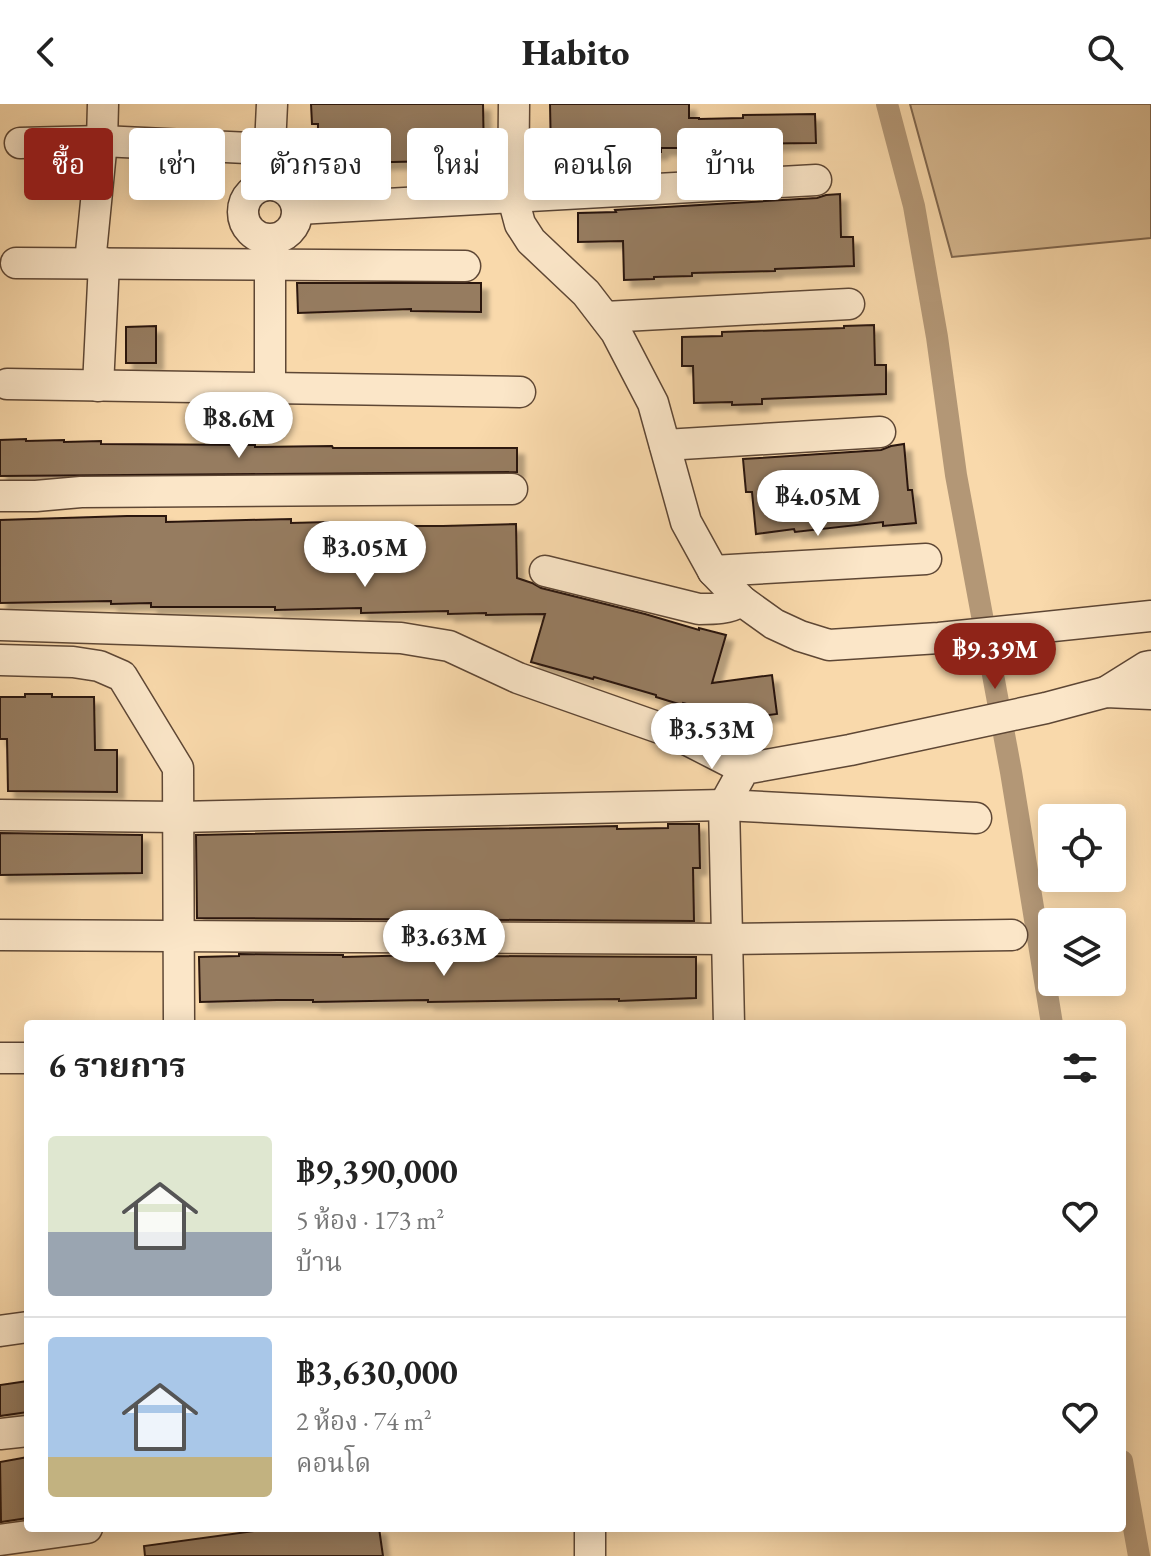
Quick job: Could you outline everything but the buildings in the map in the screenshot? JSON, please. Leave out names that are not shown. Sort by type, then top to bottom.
[{"type":"street","points":[[102,128],[103,104]]},
{"type":"street","points":[[270,128],[272,104]]},
{"type":"street","points":[[514,104],[513,198],[520,224],[531,241],[586,293],[616,332],[653,403],[686,522],[713,571],[742,601],[774,624],[829,645],[939,638],[1151,616]]},
{"type":"street","points":[[113,142],[241,148]]},
{"type":"street","points":[[20,143],[24,143]]},
{"type":"street","points":[[298,209],[816,180]]},
{"type":"street","points":[[98,386],[100,200]]},
{"type":"street","points":[[247,200],[243,208],[245,224],[270,252],[270,390]]},
{"type":"street","points":[[270,252],[295,224],[298,209],[294,200]]},
{"type":"street","points":[[16,263],[97,263],[270,252],[465,266]]},
{"type":"street","points":[[605,317],[849,304]]},
{"type":"street","points":[[7,384],[520,392]]},
{"type":"street","points":[[665,445],[880,432]]},
{"type":"street","points":[[0,496],[81,492],[512,489]]},
{"type":"street","points":[[713,571],[926,559]]},
{"type":"street","points":[[545,571],[699,609],[720,609],[742,601]]},
{"type":"street","points":[[0,625],[401,638],[449,646],[518,678],[674,733],[744,769],[1046,708],[1106,692],[1151,666]]},
{"type":"street","points":[[0,660],[73,662],[99,666],[122,676],[178,768],[179,1020]]},
{"type":"street","points":[[1106,692],[1151,694]]},
{"type":"street","points":[[729,1020],[724,805],[744,769]]},
{"type":"street","points":[[0,815],[178,817],[724,805],[976,818]]},
{"type":"street","points":[[0,935],[728,939],[1012,935]]},
{"type":"street","points":[[0,1058],[24,1058]]},
{"type":"street","points":[[0,1331],[24,1328]]},
{"type":"street","points":[[0,1434],[24,1431]]},
{"type":"street","points":[[0,1540],[58,1532]]},
{"type":"street","points":[[590,1532],[590,1556]]},
{"type":"shaded area","points":[[910,104],[1151,104],[1151,238],[952,257]]},
{"type":"waterway","points":[[887,104],[914,206],[937,337],[956,475],[1011,772],[1051,1020]]},
{"type":"waterway","points":[[1126,1483],[1139,1556]]}]
